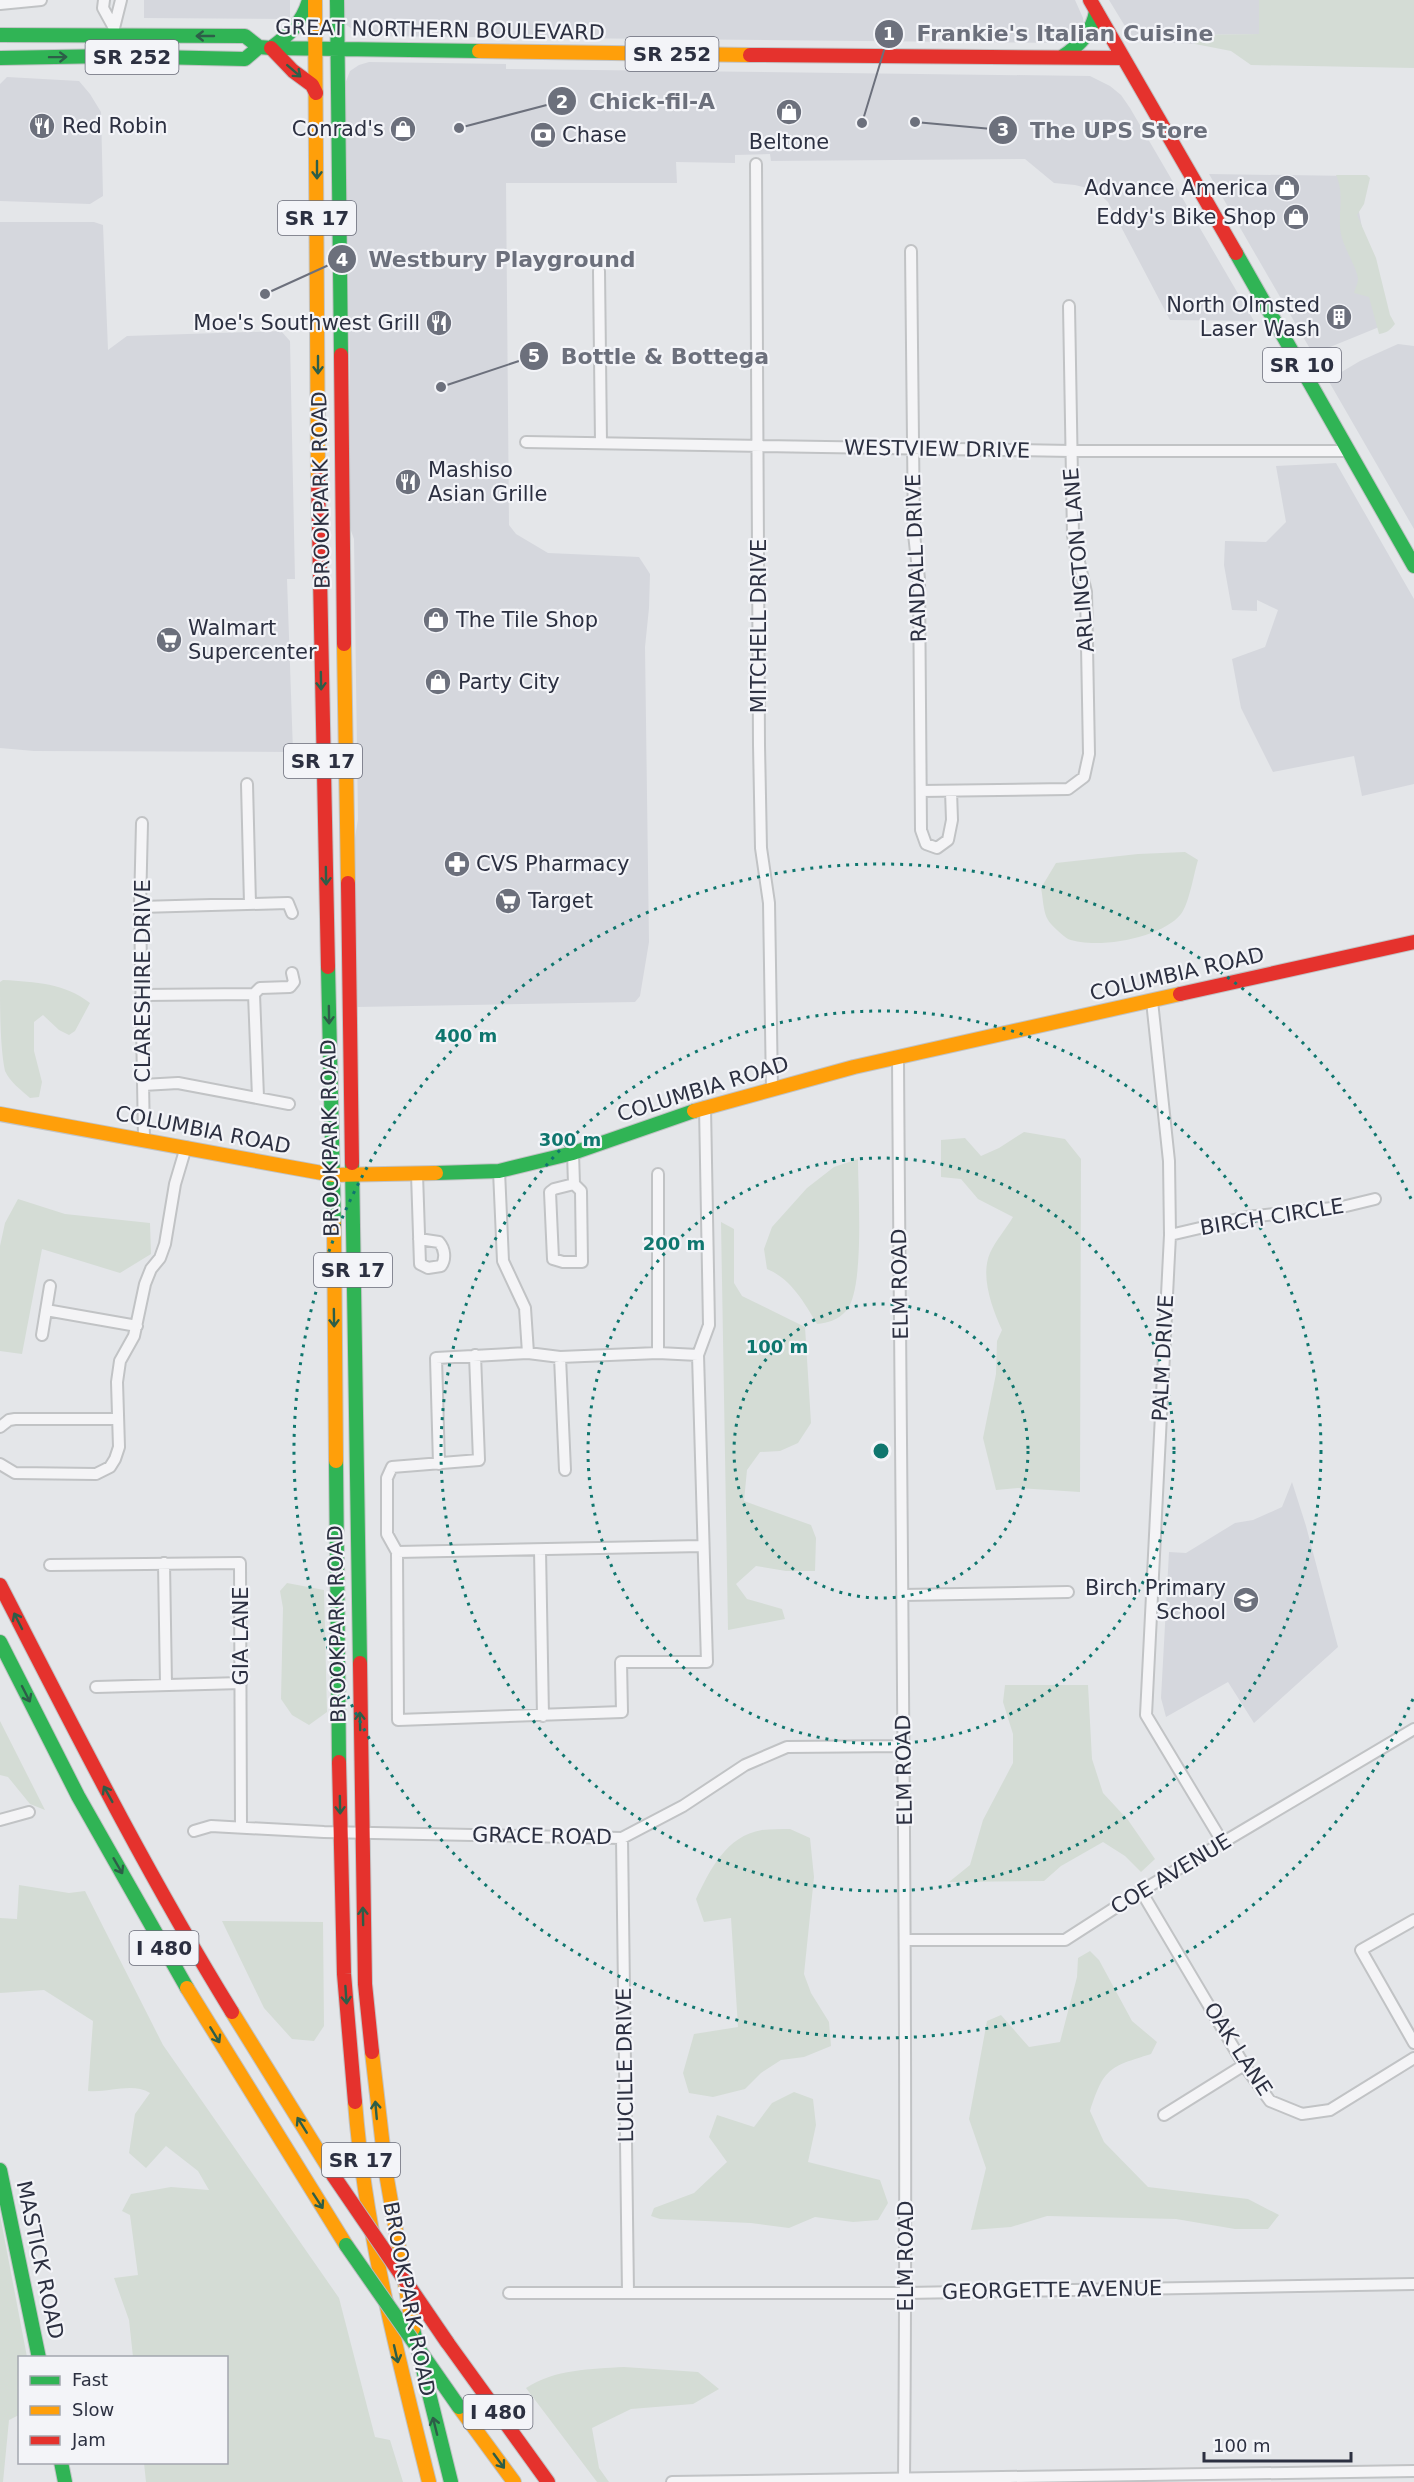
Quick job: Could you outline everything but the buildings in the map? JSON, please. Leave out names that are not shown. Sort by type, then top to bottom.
[{"type":"main road","points":[[309,0],[306,14],[294,31],[265,48],[312,85],[316,93]]},
{"type":"main road","name":"BROOKPARK ROAD","points":[[315,0],[319,592],[333,1175],[340,1832],[344,1974],[357,2132],[393,2339],[429,2482]]},
{"type":"main road","name":"BROOKPARK ROAD","points":[[337,0],[351,1174],[365,1984],[377,2120],[395,2246],[424,2384],[451,2482]]},
{"type":"main road","points":[[1061,57],[1075,49],[1091,28],[1093,5]]},
{"type":"main road","name":"SR 10","points":[[1093,5],[1304,369],[1414,566]]},
{"type":"main road","name":"GREAT NORTHERN BOULEVARD","points":[[0,35],[114,32],[245,36],[265,48]]},
{"type":"main road","name":"GREAT NORTHERN BOULEVARD","points":[[0,58],[244,59],[265,48],[1123,57]]},
{"type":"main road","name":"COLUMBIA ROAD","points":[[0,1114],[333,1175],[499,1171],[573,1153],[705,1107],[898,1057],[1414,942]]},
{"type":"main road","name":"I 480","points":[[0,1585],[99,1779],[201,1961],[333,2175],[447,2342],[548,2482]]},
{"type":"main road","name":"I 480","points":[[0,1642],[77,1795],[181,1978],[302,2176],[346,2245],[514,2482]]},
{"type":"main road","name":"MASTICK ROAD","points":[[0,2170],[39,2356]]},
{"type":"main road","points":[[61,2464],[65,2482]]},
{"type":"street","points":[[0,4],[22,4],[40,0]]},
{"type":"street","points":[[104,0],[103,8],[114,32]]},
{"type":"street","points":[[114,57],[114,32],[121,0]]},
{"type":"street","name":"MITCHELL DRIVE","points":[[756,164],[761,836],[769,903],[772,1089]]},
{"type":"street","name":"RANDALL DRIVE","points":[[911,251],[914,534],[919,579],[921,830],[926,844],[937,848],[948,840],[952,820],[951,791]]},
{"type":"street","points":[[599,271],[601,443]]},
{"type":"street","name":"ARLINGTON LANE","points":[[951,791],[1068,789],[1084,777],[1089,754],[1086,592],[1073,536],[1069,306]]},
{"type":"street","name":"WESTVIEW DRIVE","points":[[526,442],[1071,451],[1348,451]]},
{"type":"street","points":[[247,784],[250,904]]},
{"type":"street","points":[[921,791],[951,791]]},
{"type":"street","name":"CLARESHIRE DRIVE","points":[[142,823],[140,907],[144,1139]]},
{"type":"street","points":[[140,907],[288,903],[292,913]]},
{"type":"street","points":[[141,996],[254,994],[260,988],[290,987],[294,982],[292,973]]},
{"type":"street","points":[[254,994],[258,1096]]},
{"type":"street","name":"PALM DRIVE","points":[[1152,1001],[1169,1161],[1170,1235],[1146,1715],[1223,1843]]},
{"type":"street","name":"ELM ROAD","points":[[898,1057],[906,1940],[904,2481]]},
{"type":"street","points":[[142,1085],[178,1083],[258,1096],[289,1104]]},
{"type":"street","points":[[475,1355],[480,1460],[392,1467],[387,1478],[387,1534],[397,1552],[399,1720],[622,1712],[621,1662],[707,1662],[698,1355],[709,1325],[705,1107]]},
{"type":"street","points":[[0,1464],[15,1473],[96,1474],[110,1467],[119,1447],[117,1371],[134,1336],[145,1284],[165,1244],[175,1184],[186,1147]]},
{"type":"street","points":[[573,1153],[574,1184],[581,1191],[582,1262],[563,1262],[553,1259],[550,1192],[574,1184]]},
{"type":"street","points":[[499,1171],[503,1261],[525,1308],[528,1353]]},
{"type":"street","points":[[417,1174],[419,1239]]},
{"type":"street","points":[[658,1174],[658,1353]]},
{"type":"street","name":"BIRCH CIRCLE","points":[[1170,1235],[1247,1217],[1342,1207],[1375,1199]]},
{"type":"street","points":[[42,1335],[50,1286]]},
{"type":"street","points":[[46,1310],[136,1326]]},
{"type":"street","points":[[439,1464],[436,1358],[528,1353],[560,1357],[658,1353],[698,1355]]},
{"type":"street","points":[[560,1357],[565,1470]]},
{"type":"street","points":[[0,1427],[9,1420],[15,1419],[118,1419]]},
{"type":"street","points":[[397,1552],[702,1546]]},
{"type":"street","points":[[540,1550],[543,1716]]},
{"type":"street","points":[[164,1563],[166,1685]]},
{"type":"street","name":"GIA LANE","points":[[50,1565],[240,1563],[241,1828]]},
{"type":"street","points":[[903,1595],[1068,1592]]},
{"type":"street","points":[[96,1687],[241,1683]]},
{"type":"street","name":"COE AVENUE","points":[[906,1940],[1065,1940],[1141,1891],[1414,1729]]},
{"type":"street","name":"GRACE ROAD","points":[[194,1831],[211,1826],[340,1832],[622,1838],[683,1806],[745,1765],[787,1747],[904,1746]]},
{"type":"street","points":[[0,1820],[29,1812]]},
{"type":"street","name":"LUCILLE DRIVE","points":[[622,1838],[628,2294]]},
{"type":"street","name":"OAK LANE","points":[[1141,1891],[1244,2065],[1270,2101],[1302,2114],[1330,2110],[1414,2058]]},
{"type":"street","points":[[1414,1920],[1361,1950],[1414,2043]]},
{"type":"street","points":[[1164,2115],[1244,2065]]},
{"type":"street","name":"GEORGETTE AVENUE","points":[[509,2294],[906,2293],[1414,2284]]},
{"type":"street","points":[[672,2482],[904,2481],[1414,2471]]},
{"type":"shaded area","points":[[144,0],[290,0],[290,19],[144,18]]},
{"type":"shaded area","points":[[341,0],[1075,0],[1084,26],[1081,33],[1071,41],[1064,43],[361,36],[344,23]]},
{"type":"shaded area","points":[[1109,0],[1259,0],[1259,34],[1193,35],[1195,44],[1134,41]]},
{"type":"shaded area","points":[[1259,0],[1414,0],[1414,68],[1251,65],[1231,51],[1195,44],[1192,35],[1259,34]]},
{"type":"shaded area","points":[[369,62],[506,64],[506,69],[1090,76],[1110,86],[1121,95],[1130,108],[1254,321],[1170,320],[1108,202],[1095,190],[1054,183],[1025,159],[771,161],[770,154],[735,155],[735,163],[676,162],[677,183],[506,183],[509,525],[516,534],[548,553],[639,557],[650,574],[645,647],[649,942],[640,996],[635,1002],[357,1007],[354,844],[358,819],[354,539],[349,525],[350,376],[345,84],[350,71]]},
{"type":"shaded area","points":[[7,77],[79,81],[90,94],[101,112],[103,196],[90,204],[0,201],[0,84]]},
{"type":"shaded area","points":[[1209,174],[1352,176],[1375,294],[1384,325],[1313,354]]},
{"type":"shaded area","points":[[1336,175],[1367,175],[1370,178],[1364,204],[1357,215],[1376,258],[1390,315],[1395,324],[1384,333],[1379,334],[1369,297],[1354,293],[1358,279],[1341,233],[1341,194]]},
{"type":"shaded area","points":[[0,222],[94,222],[103,225],[108,350],[127,336],[281,331],[290,341],[295,579],[287,579],[293,752],[34,751],[0,748]]},
{"type":"shaded area","points":[[1398,344],[1414,346],[1414,529],[1328,380],[1360,361]]},
{"type":"shaded area","points":[[1336,463],[1414,599],[1414,784],[1362,796],[1354,756],[1273,772],[1241,708],[1232,659],[1265,647],[1278,610],[1257,600],[1257,611],[1232,610],[1224,565],[1225,541],[1266,542],[1286,522],[1276,466]]},
{"type":"shaded area","points":[[1185,852],[1198,860],[1184,909],[1172,922],[1159,930],[1128,940],[1080,942],[1066,938],[1046,917],[1041,888],[1056,863],[1138,854]]},
{"type":"shaded area","points":[[3,980],[60,987],[90,1003],[75,1031],[69,1035],[59,1030],[43,1015],[34,1022],[34,1051],[42,1082],[39,1097],[30,1098],[5,1071],[0,1015],[0,982]]},
{"type":"shaded area","points":[[1024,1132],[1065,1139],[1081,1159],[1080,1492],[1018,1488],[996,1490],[983,1438],[996,1374],[997,1341],[1002,1330],[988,1292],[986,1272],[990,1253],[1013,1217],[978,1199],[961,1179],[941,1177],[941,1140],[965,1138],[981,1156]]},
{"type":"shaded area","points":[[858,1159],[859,1239],[856,1283],[852,1300],[840,1317],[817,1324],[790,1285],[776,1273],[767,1269],[764,1249],[772,1227],[807,1188],[834,1167]]},
{"type":"shaded area","points":[[18,1199],[65,1214],[150,1223],[151,1254],[120,1273],[42,1249],[22,1354],[0,1351],[0,1246],[5,1223]]},
{"type":"shaded area","points":[[721,1222],[734,1229],[734,1283],[742,1296],[805,1327],[811,1423],[798,1443],[780,1451],[760,1452],[747,1470],[744,1501],[811,1525],[816,1538],[815,1571],[786,1571],[756,1566],[736,1584],[747,1599],[782,1609],[785,1619],[728,1630]]},
{"type":"shaded area","name":"Birch Primary School","points":[[1292,1482],[1338,1647],[1254,1723],[1228,1682],[1166,1717],[1161,1698],[1169,1552],[1186,1553],[1235,1523],[1253,1520],[1282,1507]]},
{"type":"shaded area","points":[[287,1583],[324,1590],[327,1712],[309,1725],[292,1715],[281,1699],[283,1608],[280,1591]]},
{"type":"shaded area","points":[[1005,1685],[1088,1685],[1092,1759],[1103,1793],[1128,1820],[1155,1859],[1141,1872],[1125,1856],[1103,1842],[1061,1866],[1044,1881],[949,1882],[970,1865],[983,1820],[1013,1763],[1013,1734],[1003,1702]]},
{"type":"shaded area","points":[[0,1721],[45,1810],[30,1804],[8,1777],[0,1775]]},
{"type":"shaded area","points":[[790,1829],[810,1838],[814,1877],[804,1974],[811,1993],[829,2022],[831,2046],[804,2057],[781,2060],[761,2073],[745,2089],[713,2097],[689,2093],[683,2073],[694,2034],[738,2027],[731,1918],[704,1922],[696,1899],[721,1856],[738,1839],[762,1830]]},
{"type":"shaded area","points":[[19,1885],[69,1893],[85,1891],[163,2045],[339,2298],[375,2437],[390,2440],[403,2482],[146,2482],[144,2464],[228,2464],[228,2356],[133,2356],[129,2320],[114,2278],[138,2275],[130,2215],[122,2211],[131,2194],[171,2187],[209,2190],[198,2171],[166,2146],[146,2168],[129,2153],[135,2114],[150,2093],[136,2088],[88,2091],[93,2021],[44,1990],[0,1993],[0,1918],[17,1919]]},
{"type":"shaded area","points":[[222,1921],[323,1922],[324,2026],[314,2041],[292,2039],[264,2008]]},
{"type":"shaded area","points":[[1090,1951],[1099,1960],[1132,2021],[1157,2042],[1151,2054],[1117,2066],[1104,2077],[1090,2111],[1104,2142],[1148,2187],[1248,2199],[1279,2215],[1268,2229],[1235,2229],[1176,2219],[1047,2216],[1011,2227],[971,2230],[986,2168],[969,2119],[987,2021],[1001,2015],[1029,2047],[1060,2042],[1077,1977],[1078,1958]]},
{"type":"shaded area","points":[[794,2092],[813,2099],[816,2125],[808,2162],[880,2180],[888,2203],[878,2220],[853,2222],[815,2217],[789,2228],[751,2223],[660,2219],[651,2216],[654,2208],[694,2193],[727,2162],[709,2137],[717,2115],[754,2127],[772,2103]]},
{"type":"shaded area","points":[[0,2215],[27,2356],[18,2356],[18,2416],[9,2420],[3,2482],[0,2482]]},
{"type":"shaded area","points":[[624,2367],[698,2372],[719,2389],[693,2404],[631,2409],[592,2428],[599,2468],[609,2482],[597,2482],[526,2388],[561,2374]]},
{"type":"traffic: fast","points":[[271,48],[294,27],[303,15],[309,0]]},
{"type":"traffic: fast","points":[[337,0],[341,355]]},
{"type":"traffic: fast","points":[[1062,57],[1084,38],[1092,26],[1096,11]]},
{"type":"traffic: fast","points":[[0,35],[245,36],[259,47],[271,48],[479,51]]},
{"type":"traffic: fast","points":[[0,58],[109,56],[245,59],[259,47]]},
{"type":"traffic: fast","points":[[1236,253],[1414,566]]},
{"type":"traffic: fast","points":[[328,967],[334,1224]]},
{"type":"traffic: fast","points":[[436,1173],[499,1171],[573,1153],[694,1111]]},
{"type":"traffic: fast","points":[[352,1163],[360,1663]]},
{"type":"traffic: fast","points":[[336,1461],[339,1762]]},
{"type":"traffic: fast","points":[[0,1642],[78,1796],[187,1988]]},
{"type":"traffic: fast","points":[[0,2170],[39,2356]]},
{"type":"traffic: fast","points":[[346,2245],[459,2407]]},
{"type":"traffic: fast","points":[[413,2329],[451,2482]]},
{"type":"traffic: fast","points":[[61,2464],[65,2482]]},
{"type":"traffic: slow","points":[[315,0],[318,479]]},
{"type":"traffic: slow","points":[[479,51],[750,55]]},
{"type":"traffic: slow","points":[[344,644],[348,883]]},
{"type":"traffic: slow","points":[[694,1111],[854,1067],[1180,994]]},
{"type":"traffic: slow","points":[[0,1114],[333,1175],[436,1173]]},
{"type":"traffic: slow","points":[[334,1224],[336,1461]]},
{"type":"traffic: slow","points":[[187,1988],[346,2245]]},
{"type":"traffic: slow","points":[[232,2012],[333,2175]]},
{"type":"traffic: slow","points":[[372,2052],[386,2173],[413,2329]]},
{"type":"traffic: slow","points":[[355,2102],[366,2198],[384,2293],[429,2482]]},
{"type":"traffic: slow","points":[[459,2407],[514,2482]]},
{"type":"traffic: jam","points":[[1090,0],[1236,253]]},
{"type":"traffic: jam","points":[[271,48],[293,71],[312,85],[316,93]]},
{"type":"traffic: jam","points":[[750,55],[1123,58]]},
{"type":"traffic: jam","points":[[341,355],[344,644]]},
{"type":"traffic: jam","points":[[318,479],[328,967]]},
{"type":"traffic: jam","points":[[348,883],[352,1163]]},
{"type":"traffic: jam","points":[[1180,994],[1414,942]]},
{"type":"traffic: jam","points":[[0,1585],[141,1854],[232,2012]]},
{"type":"traffic: jam","points":[[360,1663],[365,1984],[372,2052]]},
{"type":"traffic: jam","points":[[339,1762],[344,1974],[355,2102]]},
{"type":"traffic: jam","points":[[333,2175],[447,2342]]},
{"type":"traffic: jam","points":[[447,2342],[548,2482]]},
{"type":"place","name":"Beltone","points":[[789,112]]},
{"type":"place","name":"The UPS Store","points":[[915,122]]},
{"type":"place","name":"Frankie's Italian Cuisine","points":[[862,123]]},
{"type":"place","name":"Red Robin","points":[[42,126]]},
{"type":"place","name":"Chick-fil-A","points":[[459,128]]},
{"type":"place","name":"Conrad's","points":[[403,129]]},
{"type":"place","name":"Chase","points":[[543,135]]},
{"type":"place","name":"Advance America","points":[[1287,188]]},
{"type":"place","name":"Eddy's Bike Shop","points":[[1296,217]]},
{"type":"place","name":"Westbury Playground","points":[[265,294]]},
{"type":"place","name":"North Olmsted Laser Wash","points":[[1339,317]]},
{"type":"place","name":"Moe's Southwest Grill","points":[[439,323]]},
{"type":"place","name":"Bottle & Bottega","points":[[441,387]]},
{"type":"place","name":"Mashiso Asian Grille","points":[[408,482]]},
{"type":"place","name":"The Tile Shop","points":[[436,620]]},
{"type":"place","name":"Walmart Supercenter","points":[[169,640]]},
{"type":"place","name":"Party City","points":[[438,682]]},
{"type":"place","name":"CVS Pharmacy","points":[[457,864]]},
{"type":"place","name":"Target","points":[[508,901]]},
{"type":"place","name":"Birch Primary School","points":[[1246,1600]]}]
